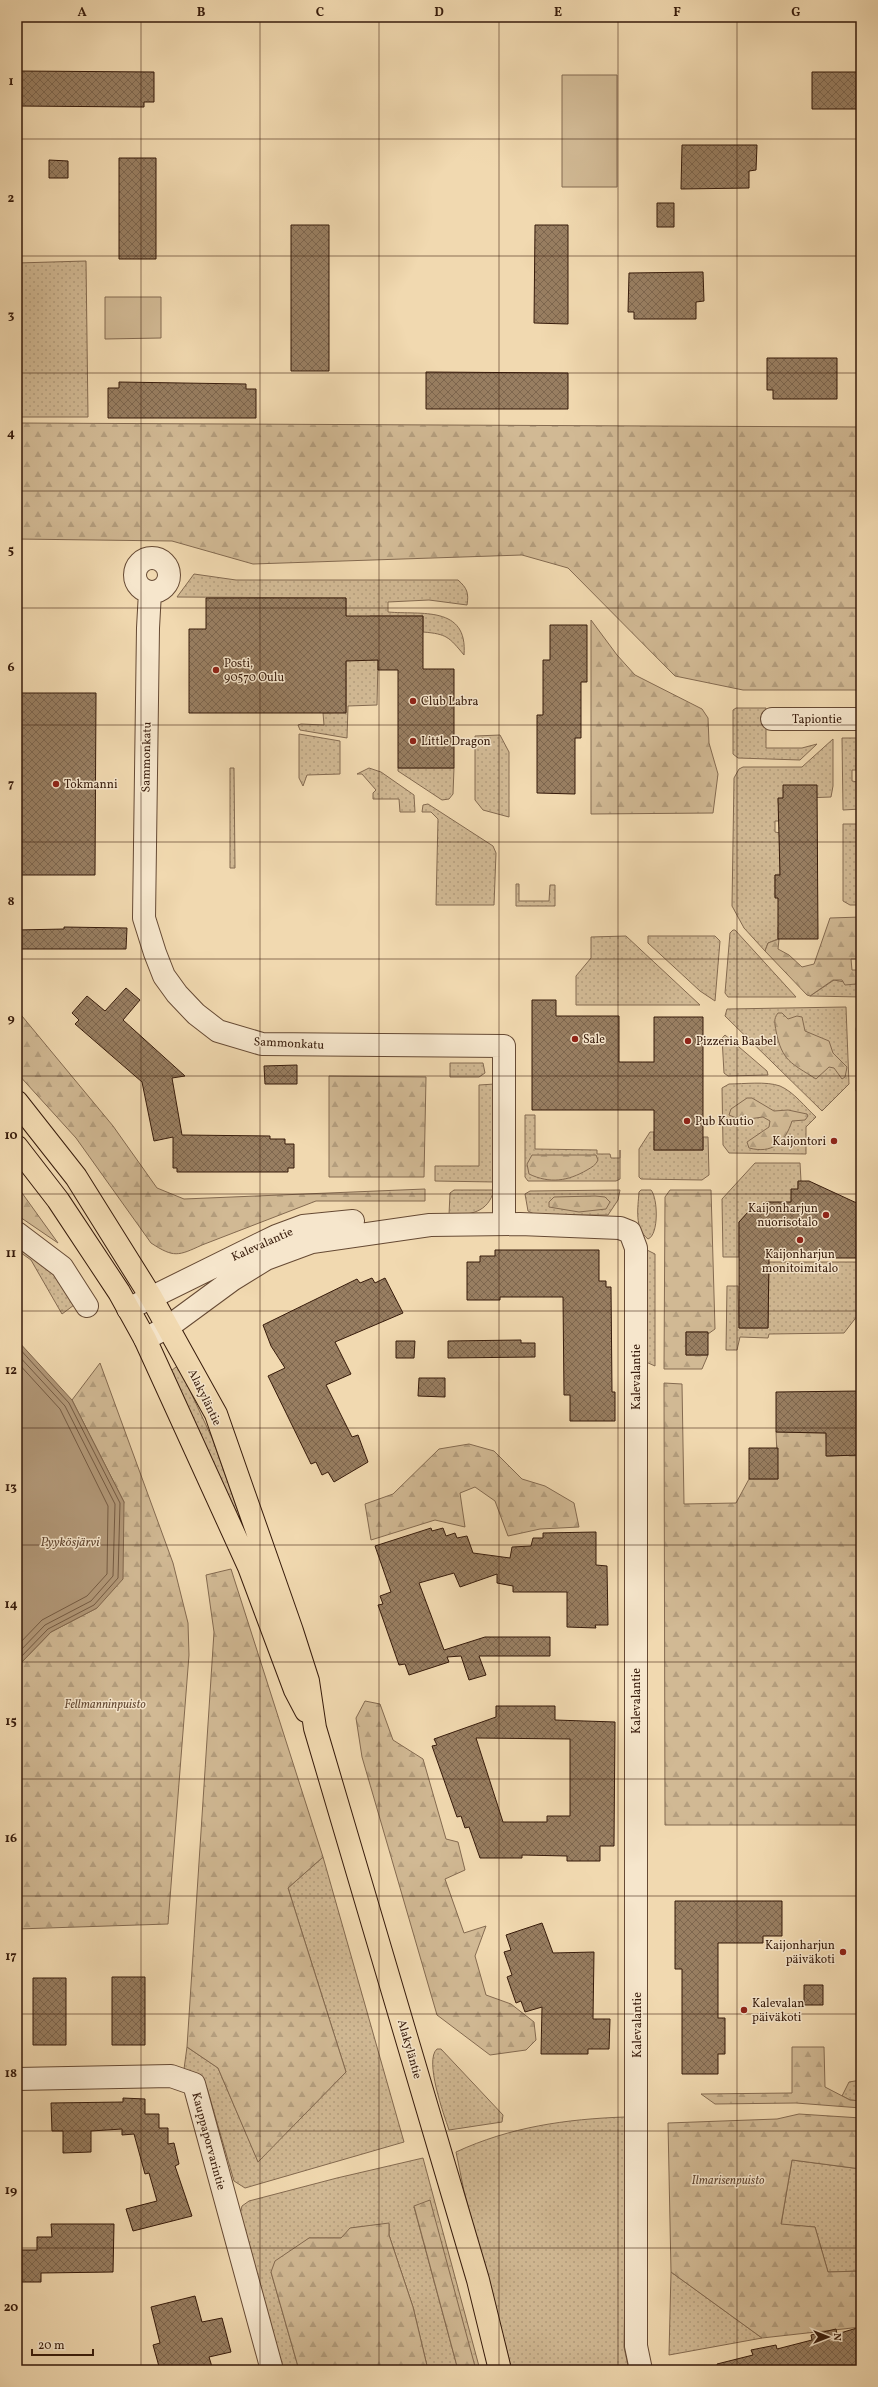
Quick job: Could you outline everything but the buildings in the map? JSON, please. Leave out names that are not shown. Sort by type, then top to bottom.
[{"type":"main road","name":"Alakyläntie","points":[[17,1102],[76,1177],[151,1297],[216,1414],[308,1681],[315,1728],[478,2280],[500,2370]]},
{"type":"main road","name":"Alakyläntie","points":[[17,1148],[58,1200],[128,1309],[145,1339],[249,1567],[295,1690],[315,1728]]},
{"type":"street","name":"Sammonkatu","points":[[150,592],[148,628],[144,918],[154,953],[164,976],[177,994],[196,1014],[218,1031],[262,1044],[504,1046],[504,1224]]},
{"type":"street","name":"Tapiontie","points":[[772,719],[861,719]]},
{"type":"street","name":"Kalevalantie","points":[[128,1309],[276,1236],[303,1226],[384,1220],[430,1226]]},
{"type":"street","name":"Kalevalantie","points":[[145,1339],[168,1327],[232,1280],[266,1259],[312,1242],[344,1236],[430,1226],[504,1224],[620,1228],[630,1232],[636,1248],[636,2346],[641,2370]]},
{"type":"street","points":[[17,1233],[62,1267],[87,1306]]},
{"type":"street","name":"Kauppaporvarintie","points":[[17,2079],[171,2076],[194,2084],[272,2370]]},
{"type":"green space","points":[[562,75],[617,75],[617,187],[562,187]]},
{"type":"green space","points":[[86,261],[88,417],[17,417],[17,263]]},
{"type":"green space","points":[[105,297],[161,297],[161,338],[105,339]]},
{"type":"green space","points":[[17,423],[861,427],[861,690],[743,690],[675,676],[568,568],[522,555],[253,564],[172,541],[17,539]]},
{"type":"green space","points":[[194,574],[236,580],[458,580],[467,591],[467,605],[429,600],[388,602],[388,612],[428,614],[440,616],[450,620],[458,628],[463,639],[464,655],[451,640],[443,635],[423,632],[423,616],[370,616],[369,660],[378,660],[377,705],[348,706],[347,738],[300,730],[298,725],[301,724],[324,725],[323,713],[346,712],[346,598],[177,597]]},
{"type":"green space","points":[[591,620],[617,655],[635,675],[702,709],[708,718],[709,743],[718,774],[713,813],[591,814]]},
{"type":"green space","points":[[736,708],[766,708],[766,748],[802,748],[817,744],[800,760],[738,758],[733,754],[733,710]]},
{"type":"green space","points":[[299,734],[340,741],[340,774],[307,775],[303,786],[299,778]]},
{"type":"green space","points":[[500,735],[509,752],[509,817],[483,810],[475,800],[475,736]]},
{"type":"green space","points":[[842,738],[861,738],[861,757],[856,758],[856,770],[852,770],[852,781],[857,782],[858,800],[861,800],[861,809],[843,810]]},
{"type":"green space","points":[[833,739],[833,786],[831,797],[778,799],[780,821],[775,821],[775,832],[780,833],[780,875],[775,875],[775,897],[780,897],[784,927],[778,927],[778,939],[768,943],[765,951],[744,928],[732,906],[734,778],[739,769],[743,767],[802,767]]},
{"type":"green space","points":[[230,768],[234,768],[235,868],[230,868]]},
{"type":"green space","points":[[369,768],[381,772],[414,795],[415,812],[400,812],[399,799],[373,799],[373,793],[376,790],[362,774],[357,774]]},
{"type":"green space","points":[[398,768],[454,768],[453,794],[449,799],[442,800],[398,771]]},
{"type":"green space","points":[[428,804],[493,846],[496,853],[494,905],[436,905],[438,819],[431,812],[422,812],[423,805]]},
{"type":"green space","points":[[843,824],[861,824],[861,905],[850,905],[843,901]]},
{"type":"green space","points":[[516,884],[519,884],[519,901],[549,901],[550,885],[555,885],[555,906],[516,906]]},
{"type":"green space","points":[[861,917],[861,948],[857,948],[857,959],[851,959],[852,970],[857,970],[856,984],[845,985],[842,980],[833,980],[810,996],[807,995],[765,951],[768,943],[779,939],[778,949],[789,955],[802,967],[814,964],[830,918]]},
{"type":"green space","points":[[735,930],[796,997],[728,997],[725,993],[730,933]]},
{"type":"green space","points":[[626,936],[700,1005],[576,1005],[576,976],[591,958],[591,937]]},
{"type":"green space","points":[[648,936],[715,936],[720,941],[715,1001],[700,991],[648,943]]},
{"type":"green space","points":[[857,973],[861,973],[861,997],[810,996],[834,980],[855,984]]},
{"type":"green space","points":[[846,1007],[849,1084],[822,1111],[725,1016],[727,1009]]},
{"type":"green space","points":[[17,1010],[113,1126],[157,1188],[184,1199],[425,1189],[425,1201],[316,1201],[181,1253],[176,1254],[165,1251],[151,1243],[76,1138],[17,1073]]},
{"type":"green space","points":[[778,1013],[782,1013],[788,1019],[797,1016],[802,1017],[805,1031],[829,1041],[833,1053],[847,1067],[845,1077],[842,1079],[834,1068],[829,1067],[816,1079],[794,1065],[781,1049],[778,1041],[775,1019]]},
{"type":"green space","points":[[858,1020],[861,1023],[861,1097],[856,1091],[856,1029]]},
{"type":"green space","points":[[725,1035],[767,1071],[768,1075],[728,1076],[724,1073],[722,1038]]},
{"type":"green space","points":[[450,1063],[483,1063],[485,1073],[479,1077],[450,1077]]},
{"type":"green space","points":[[329,1076],[426,1077],[424,1177],[329,1177]]},
{"type":"green space","points":[[495,1084],[495,1182],[435,1181],[435,1166],[479,1166],[479,1085]]},
{"type":"green space","points":[[729,1084],[774,1084],[780,1086],[795,1096],[816,1117],[806,1127],[806,1154],[729,1153],[723,1145],[722,1088]]},
{"type":"green space","points":[[747,1098],[752,1098],[774,1111],[788,1110],[807,1114],[808,1116],[805,1120],[792,1121],[786,1135],[781,1141],[771,1148],[749,1148],[747,1142],[769,1127],[770,1121],[763,1117],[741,1120],[729,1115],[731,1109]]},
{"type":"green space","points":[[525,1115],[535,1115],[535,1149],[597,1150],[597,1154],[610,1154],[611,1158],[620,1158],[620,1179],[616,1181],[528,1181],[525,1177]]},
{"type":"green space","points":[[650,1132],[654,1132],[654,1150],[703,1150],[703,1137],[708,1137],[709,1175],[702,1180],[641,1179],[639,1177],[639,1149]]},
{"type":"green space","points":[[532,1155],[596,1155],[598,1160],[594,1166],[580,1174],[566,1179],[552,1180],[529,1174],[527,1164]]},
{"type":"green space","points":[[755,1163],[800,1163],[801,1181],[798,1182],[798,1189],[791,1202],[748,1213],[739,1222],[739,1257],[723,1257],[722,1199]]},
{"type":"green space","points":[[17,1186],[58,1243],[17,1215]]},
{"type":"green space","points":[[454,1190],[494,1190],[491,1198],[483,1208],[471,1213],[449,1215],[450,1193]]},
{"type":"green space","points":[[620,1190],[618,1200],[608,1215],[536,1215],[528,1211],[525,1194],[530,1191]]},
{"type":"green space","points":[[641,1190],[651,1190],[655,1200],[656,1224],[652,1236],[648,1239],[641,1229],[638,1217],[639,1192]]},
{"type":"green space","points":[[670,1190],[711,1190],[715,1329],[708,1334],[707,1332],[686,1332],[686,1355],[708,1355],[702,1369],[664,1369],[665,1197]]},
{"type":"green space","points":[[554,1197],[605,1197],[610,1202],[606,1209],[579,1212],[549,1207],[549,1202]]},
{"type":"green space","points":[[17,1242],[50,1266],[78,1302],[62,1314],[31,1260],[17,1250]]},
{"type":"green space","points":[[645,1249],[655,1254],[655,1366],[646,1362]]},
{"type":"green space","points":[[769,1262],[861,1262],[861,1311],[844,1333],[769,1334],[768,1338],[740,1337],[737,1350],[726,1350],[727,1286],[738,1286],[739,1328],[768,1328]]},
{"type":"green space","name":"Fellmanninpuisto","points":[[100,1363],[173,1563],[188,1623],[189,1655],[168,1924],[17,1929],[17,1667],[51,1632],[97,1608],[124,1502],[72,1400]]},
{"type":"green space","points":[[176,1367],[179,1367],[212,1438],[238,1511],[235,1511],[171,1371]]},
{"type":"green space","points":[[664,1383],[682,1384],[684,1504],[736,1503],[749,1479],[778,1479],[776,1432],[826,1433],[827,1456],[861,1455],[861,1825],[665,1825]]},
{"type":"green space","points":[[469,1444],[494,1451],[522,1479],[545,1486],[574,1503],[579,1527],[540,1529],[508,1536],[495,1501],[475,1487],[460,1493],[465,1527],[435,1520],[371,1540],[365,1504],[393,1494],[439,1449]]},
{"type":"green space","points":[[231,1569],[323,1857],[288,1888],[346,2072],[258,2162],[218,2068],[187,2047],[214,1632],[206,1575]]},
{"type":"green space","points":[[365,1701],[380,1704],[393,1740],[423,1759],[446,1839],[458,1842],[465,1870],[445,1879],[464,1933],[486,1926],[475,1956],[486,1995],[511,2004],[534,2022],[536,2040],[526,2050],[490,2055],[437,2015],[362,1757],[356,1718]]},
{"type":"green space","points":[[323,1857],[404,2142],[245,2188],[234,2181],[207,2088],[184,2069],[187,2047],[218,2068],[258,2161],[346,2072],[288,1888]]},
{"type":"green space","points":[[792,2047],[824,2047],[825,2087],[850,2100],[861,2101],[861,2108],[796,2103],[715,2104],[701,2094],[792,2093]]},
{"type":"green space","points":[[437,2049],[441,2049],[503,2115],[502,2122],[449,2130],[436,2088],[434,2076],[434,2055]]},
{"type":"green space","points":[[861,2080],[861,2101],[850,2100],[842,2096],[849,2082]]},
{"type":"green space","name":"Ilmarisenpuisto","points":[[799,2114],[861,2118],[861,2169],[792,2160],[781,2224],[815,2227],[828,2272],[861,2271],[861,2327],[762,2338],[671,2272],[668,2123],[777,2119]]},
{"type":"green space","points":[[625,2117],[627,2155],[624,2347],[629,2370],[512,2370],[464,2191],[456,2152],[476,2143],[518,2130],[560,2122]]},
{"type":"green space","points":[[423,2158],[480,2370],[476,2370],[414,2207],[458,2370],[428,2370],[413,2307],[389,2235],[389,2224],[351,2228],[341,2238],[309,2238],[271,2272],[299,2370],[283,2370],[240,2214],[242,2206],[249,2201],[337,2178]]},
{"type":"green space","points":[[792,2160],[861,2169],[859,2214],[861,2214],[861,2271],[828,2272],[815,2227],[781,2225]]},
{"type":"green space","points":[[861,2169],[861,2214],[859,2214]]},
{"type":"green space","points":[[430,2200],[476,2370],[458,2370],[414,2206]]},
{"type":"green space","points":[[389,2223],[389,2235],[413,2307],[428,2370],[299,2370],[271,2272],[275,2261],[309,2238],[341,2238],[350,2228]]},
{"type":"green space","points":[[671,2272],[762,2338],[669,2355]]},
{"type":"water","name":"Pyykösjärvi","points":[[17,1340],[72,1400],[124,1502],[123,1579],[97,1608],[51,1632],[17,1667]]},
{"type":"place","name":"Posti, 90570 Oulu","points":[[216,670]]},
{"type":"place","name":"Club Labra","points":[[413,701]]},
{"type":"place","name":"Little Dragon","points":[[413,741]]},
{"type":"place","name":"Tokmanni","points":[[56,784]]},
{"type":"place","name":"Sale","points":[[575,1039]]},
{"type":"place","name":"Pizzeria Baabel","points":[[688,1041]]},
{"type":"place","name":"Pub Kuutio","points":[[687,1121]]},
{"type":"place","name":"Kaijontori","points":[[834,1141]]},
{"type":"place","name":"Kaijonharjun nuorisotalo","points":[[826,1215]]},
{"type":"place","name":"Kaijonharjun monitoimitalo","points":[[800,1240]]},
{"type":"place","name":"Kaijonharjun päiväkoti","points":[[843,1952]]},
{"type":"place","name":"Kalevalan päiväkoti","points":[[744,2010]]}]
